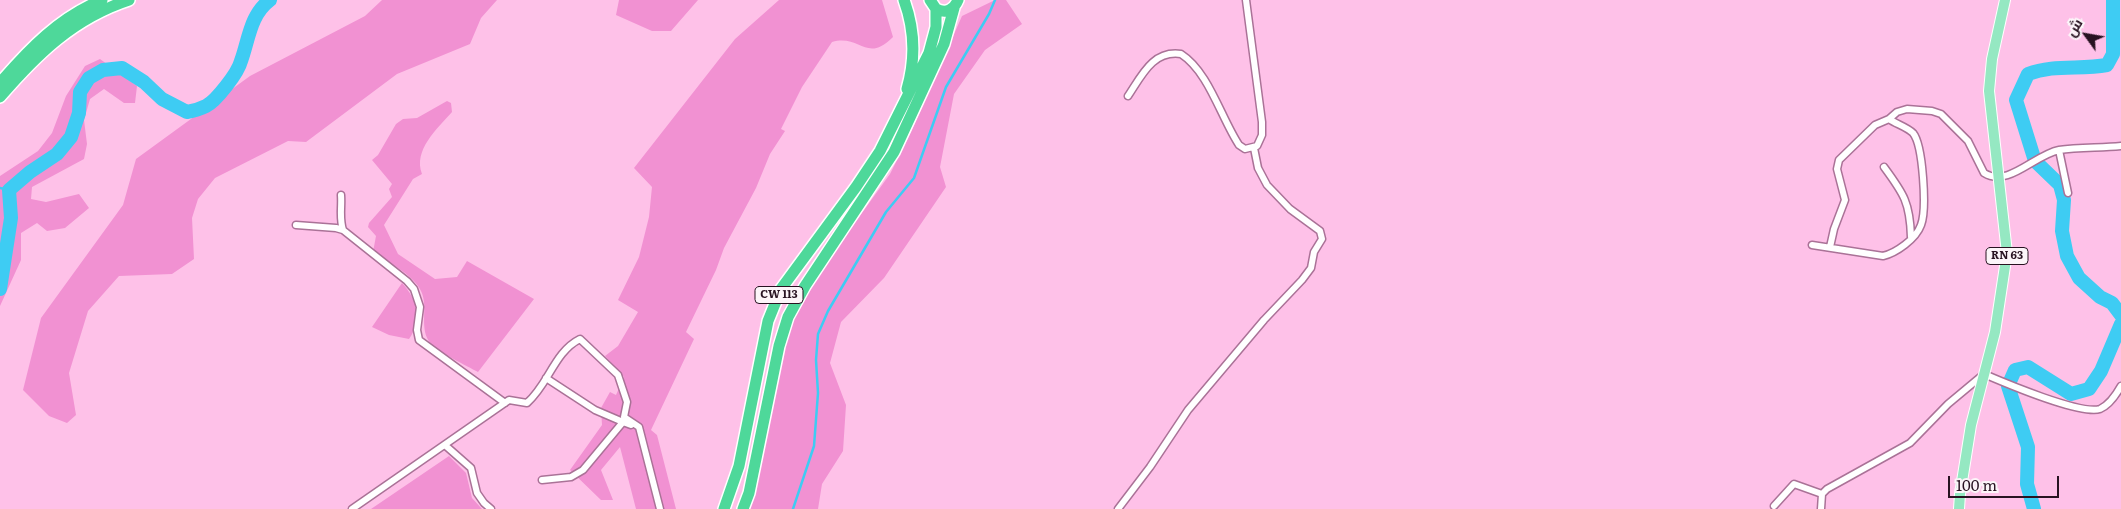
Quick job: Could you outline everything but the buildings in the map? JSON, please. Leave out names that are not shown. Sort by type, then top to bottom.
[{"type":"highway","points":[[0,83],[50,31],[82,9],[102,0]]},
{"type":"highway","points":[[0,97],[40,53],[62,34],[103,9],[129,0]]},
{"type":"highway","points":[[901,110],[911,74],[914,49],[911,24],[904,0]]},
{"type":"highway","points":[[933,4],[945,12],[959,3]]},
{"type":"highway","points":[[743,509],[749,493],[779,346],[788,317],[805,286],[894,152],[944,44],[959,3]]},
{"type":"highway","points":[[901,110],[919,78],[931,46],[936,27],[933,4]]},
{"type":"highway","name":"CW 113","points":[[724,509],[739,466],[768,321],[781,289],[866,173],[901,110]]},
{"type":"main road","name":"RN 63","points":[[1959,509],[1971,425],[1995,332],[2007,253],[1989,91],[1992,60],[2006,0]]},
{"type":"street","points":[[1128,96],[1154,60],[1165,54],[1181,54],[1194,66],[1202,78],[1239,145],[1245,149],[1254,148],[1260,142],[1262,122],[1246,0]]},
{"type":"street","points":[[1830,246],[1845,200],[1837,169],[1839,160],[1875,125],[1889,119],[1897,112],[1907,109],[1932,110],[1940,114],[1968,141],[1984,173],[1998,178],[2014,173],[2040,156],[2059,150],[2121,146]]},
{"type":"street","points":[[1812,245],[1830,246],[1883,256],[1893,254],[1911,237],[1921,224],[1923,213],[1919,147],[1913,133],[1889,119]]},
{"type":"street","points":[[1118,509],[1150,467],[1188,410],[1264,320],[1302,280],[1310,268],[1314,252],[1322,239],[1320,231],[1290,209],[1268,185],[1258,168],[1254,148]]},
{"type":"street","points":[[2059,150],[2068,193]]},
{"type":"street","points":[[1884,167],[1906,198],[1911,213],[1911,237]]},
{"type":"street","points":[[342,195],[342,204],[339,210],[343,230]]},
{"type":"street","points":[[296,225],[343,230],[407,281],[414,290],[420,307],[417,330],[419,340],[505,403]]},
{"type":"street","points":[[352,509],[446,446],[509,400],[527,402],[534,396],[569,345],[580,339],[618,375],[626,402],[624,418],[639,427],[660,509]]},
{"type":"street","points":[[1822,494],[1857,470],[1910,443],[1948,404],[1984,374],[2063,404],[2099,409],[2108,403],[2121,386]]},
{"type":"street","points":[[546,378],[589,406],[623,422],[639,427]]},
{"type":"street","points":[[542,480],[571,477],[584,470],[623,422]]},
{"type":"street","points":[[446,446],[471,468],[477,493],[491,509]]},
{"type":"street","points":[[1774,506],[1794,484],[1822,494]]},
{"type":"street","points":[[1821,509],[1822,494]]},
{"type":"shaded area","points":[[382,0],[497,0],[481,18],[470,44],[397,74],[306,142],[288,141],[215,178],[198,199],[192,218],[194,259],[172,274],[119,276],[88,311],[69,373],[76,415],[67,423],[49,416],[23,390],[41,318],[123,205],[136,159],[250,76],[365,16]]},
{"type":"shaded area","points":[[619,0],[698,0],[671,31],[652,31],[616,15]]},
{"type":"shaded area","points":[[779,0],[882,0],[893,37],[884,45],[876,48],[863,47],[850,42],[832,42],[802,87],[781,129],[785,131],[770,154],[756,188],[724,248],[716,270],[686,332],[694,339],[651,430],[657,435],[676,509],[636,509],[620,447],[601,470],[613,500],[601,500],[570,470],[602,425],[601,408],[610,392],[616,395],[624,377],[605,356],[618,346],[638,312],[618,300],[639,257],[649,217],[652,187],[634,168],[735,39]]},
{"type":"shaded area","points":[[995,0],[1006,0],[1022,24],[985,50],[954,94],[940,167],[946,187],[884,278],[841,322],[830,363],[846,405],[843,451],[822,484],[818,509],[749,509],[790,319],[823,267],[890,174],[911,132],[962,16]]},
{"type":"shaded area","points":[[100,59],[137,86],[135,103],[124,103],[104,89],[90,99],[84,120],[87,144],[84,159],[32,187],[31,199],[46,202],[79,194],[89,208],[65,228],[47,231],[37,223],[21,233],[21,260],[0,306],[0,176],[38,151],[52,133],[66,96],[85,66]]},
{"type":"shaded area","points":[[447,101],[451,103],[452,112],[428,140],[424,148],[420,165],[422,174],[413,179],[384,225],[398,254],[435,279],[457,277],[467,261],[534,299],[478,372],[446,355],[431,344],[425,332],[424,304],[421,291],[406,274],[373,252],[376,236],[368,227],[369,223],[392,197],[389,189],[392,184],[372,160],[378,155],[396,124],[403,119],[417,118]]},
{"type":"shaded area","points":[[402,283],[411,296],[417,317],[409,339],[389,335],[372,327]]},
{"type":"shaded area","points":[[449,456],[466,473],[472,498],[482,509],[371,509]]},
{"type":"waterway","points":[[0,289],[11,218],[9,190],[30,172],[57,154],[71,137],[79,113],[80,92],[89,78],[103,70],[122,68],[144,82],[162,99],[187,112],[204,107],[221,93],[236,72],[254,20],[263,6],[270,0]]},
{"type":"waterway","points":[[793,509],[814,446],[818,393],[816,360],[818,334],[828,311],[886,212],[914,178],[946,87],[989,14],[995,0]]},
{"type":"waterway","points":[[2113,0],[2113,54],[2107,65],[2048,69],[2028,74],[2016,100],[2035,161],[2060,185],[2064,200],[2062,231],[2067,256],[2079,278],[2100,297],[2112,303],[2121,315]]},
{"type":"waterway","points":[[0,188],[9,190]]},
{"type":"waterway","points":[[2034,509],[2027,484],[2028,447],[2008,386],[2015,370],[2028,367],[2071,394],[2089,389],[2101,371],[2121,324]]}]
